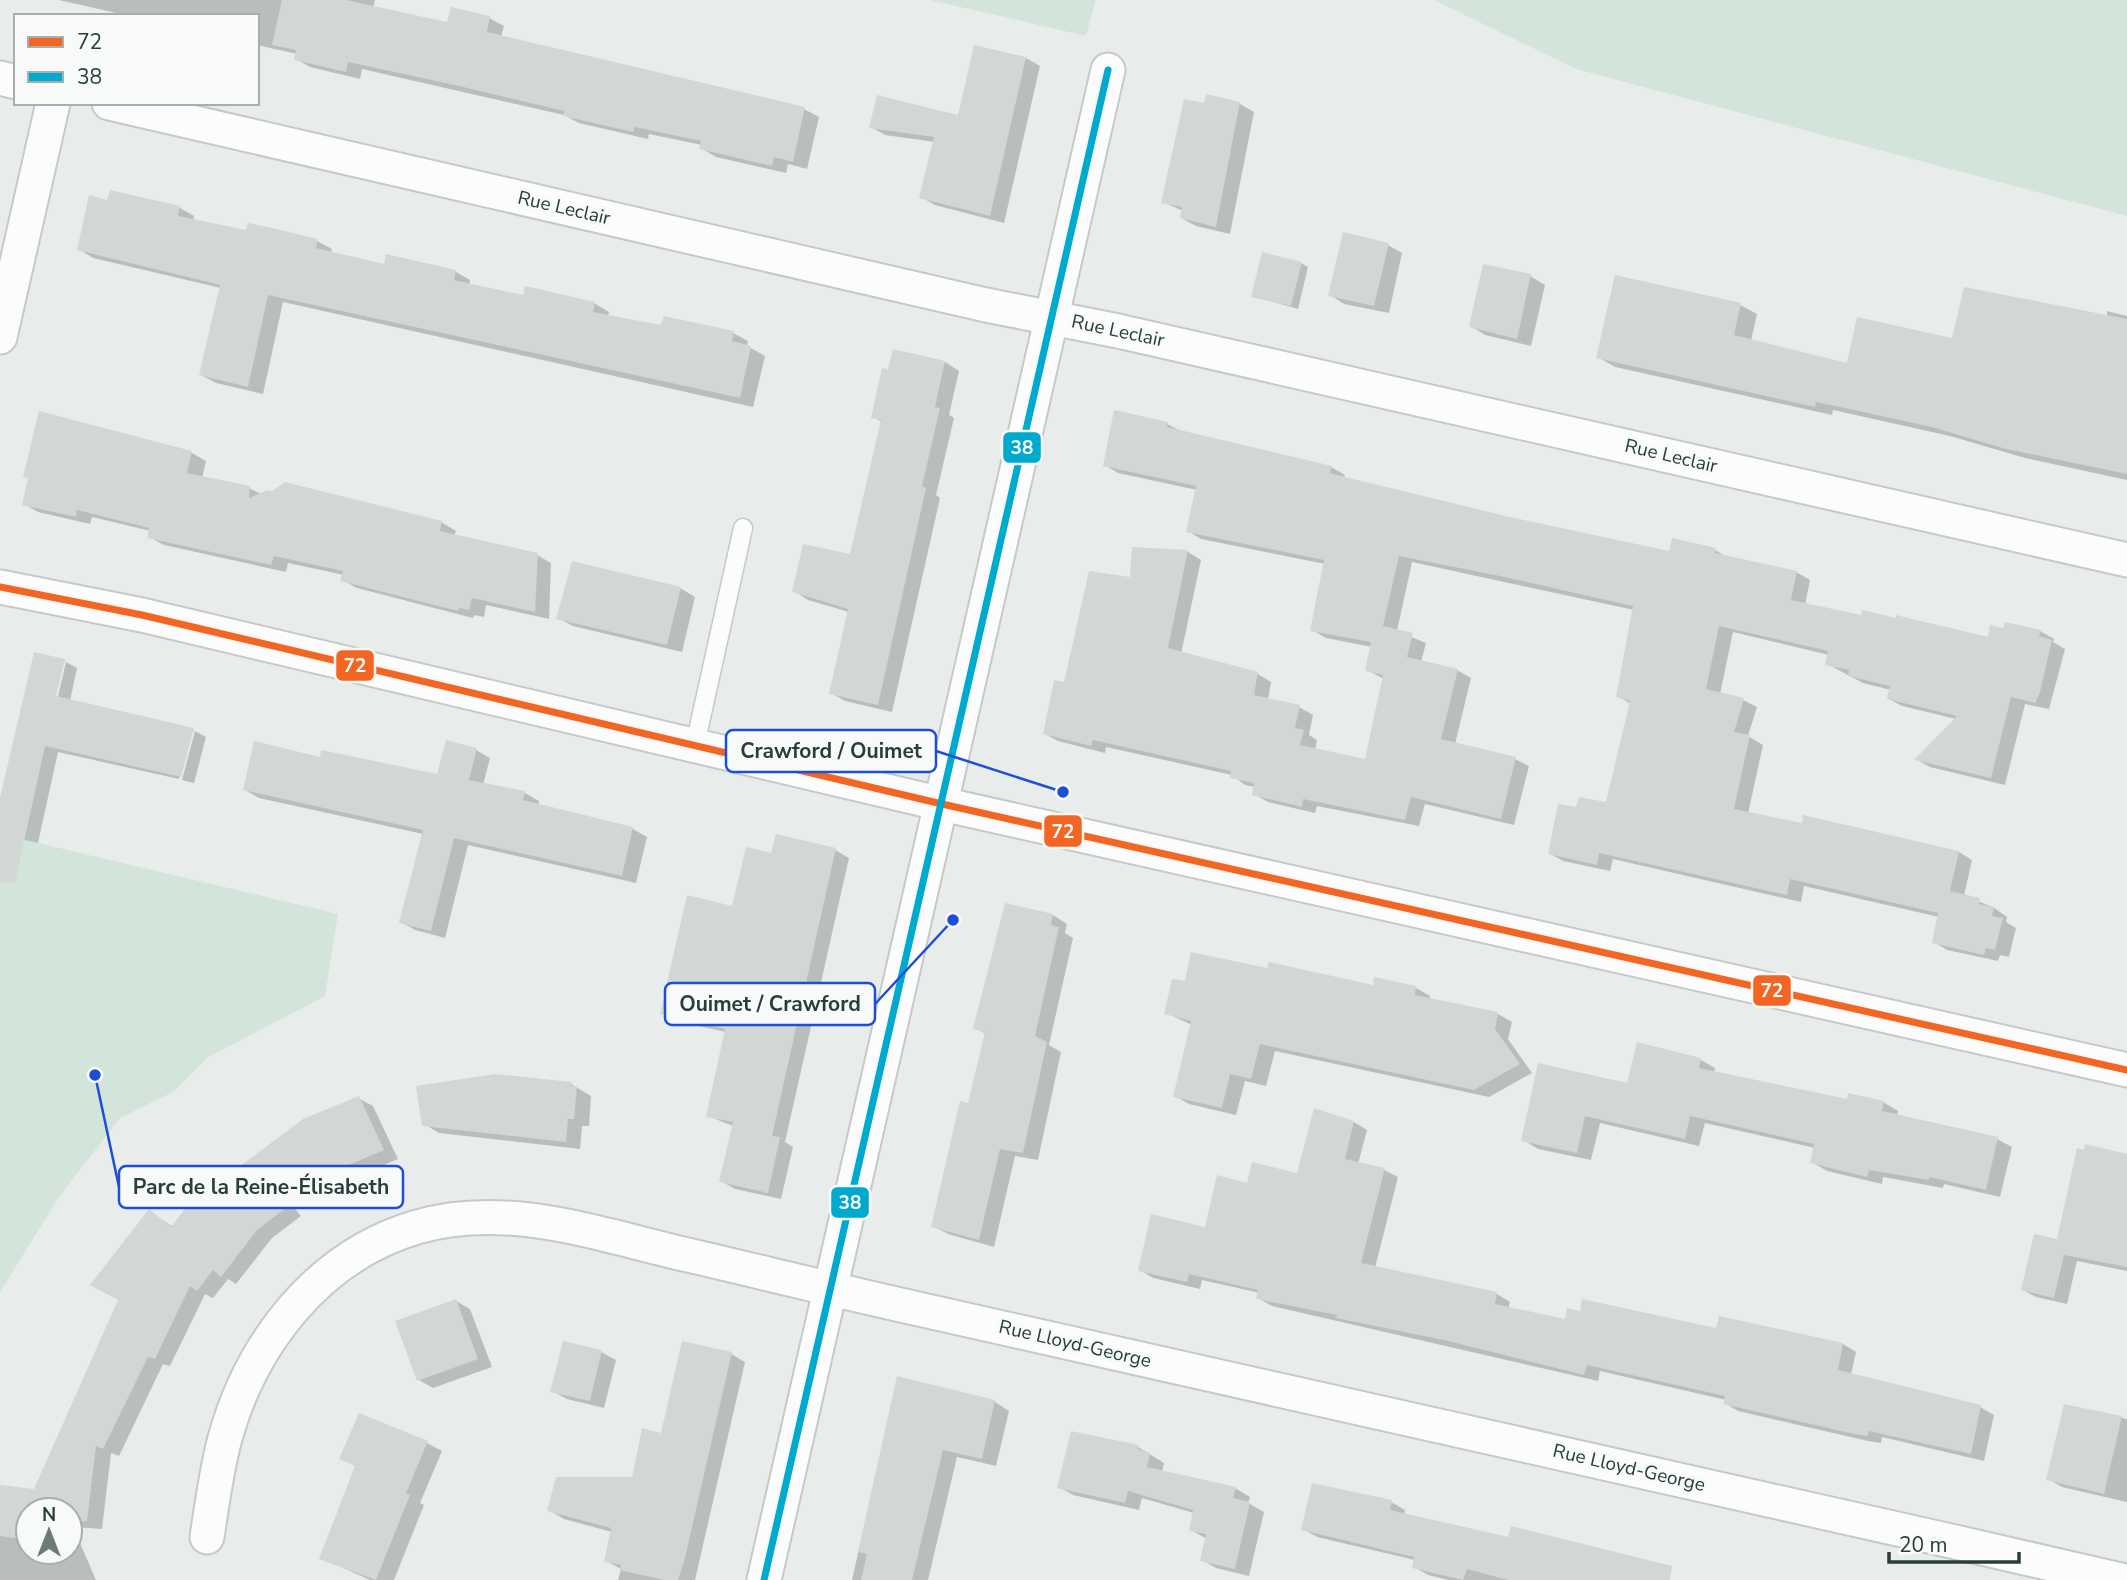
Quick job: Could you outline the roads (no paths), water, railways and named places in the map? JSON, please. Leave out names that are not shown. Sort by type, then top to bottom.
[{"type":"street","points":[[764,1580],[1108,70]]},
{"type":"street","points":[[0,337],[52,105]]},
{"type":"street","name":"Rue Leclair","points":[[117,105],[972,302],[2127,560]]},
{"type":"street","points":[[0,587],[142,615],[942,804],[2127,1070]]},
{"type":"street","name":"Rue Lloyd-George","points":[[207,1537],[225,1439],[251,1370],[270,1340],[311,1288],[359,1252],[409,1229],[447,1220],[488,1216],[550,1223],[830,1289],[2121,1580]]},
{"type":"lane","points":[[695,746],[743,528]]},
{"type":"place","name":"Crawford / Ouimet","points":[[1063,792]]},
{"type":"place","name":"Ouimet / Crawford","points":[[953,920]]},
{"type":"place","name":"Parc de la Reine-Élisabeth","points":[[95,1075]]}]
